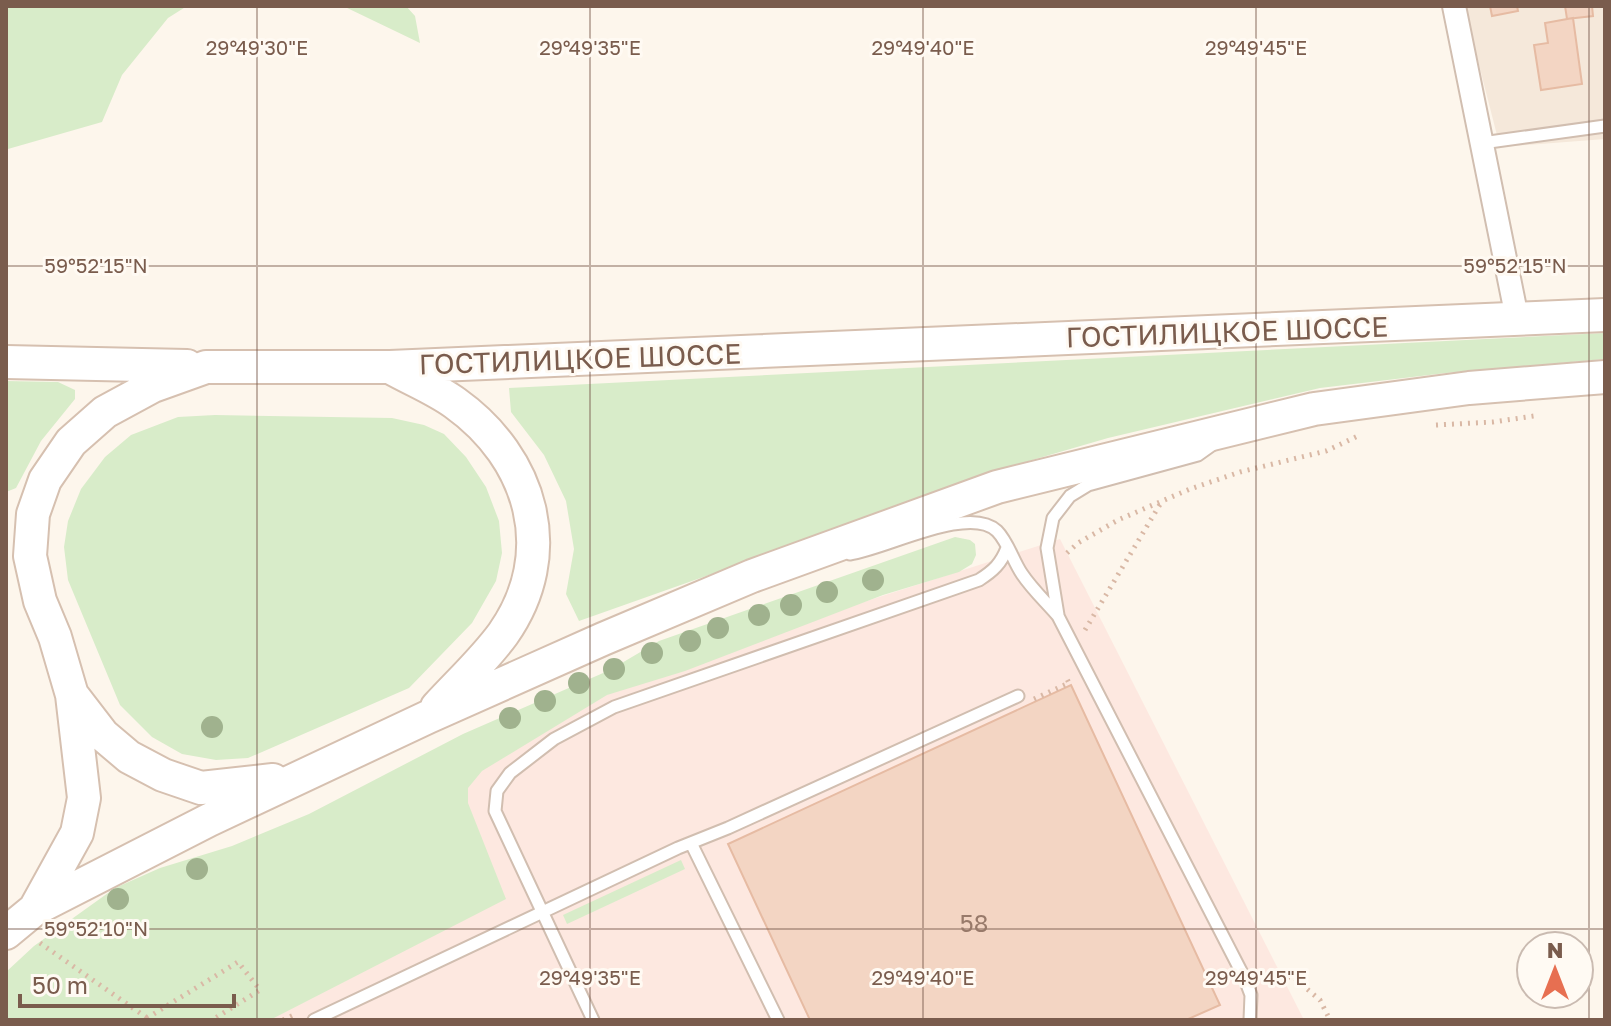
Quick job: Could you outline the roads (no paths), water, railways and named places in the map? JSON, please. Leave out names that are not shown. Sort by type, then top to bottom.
[{"type":"main road","name":"ГОСТИЛИЦКОЕ ШОССЕ","points":[[25,927],[77,833],[84,798],[72,695],[55,637],[40,601],[30,556],[33,514],[45,480],[71,442],[105,412],[153,386],[206,367],[390,367],[1605,315]]},
{"type":"main road","points":[[6,362],[206,367]]},
{"type":"main road","points":[[390,367],[454,402],[490,434],[513,468],[528,501],[534,535],[533,570],[504,632],[428,717]]},
{"type":"main road","points":[[25,927],[299,775],[603,639],[790,563],[997,487],[1314,409],[1528,382],[1605,377]]},
{"type":"main road","points":[[6,557],[40,601]]},
{"type":"main road","points":[[72,695],[103,735],[129,757],[163,775],[201,788],[299,775]]},
{"type":"street","points":[[1454,6],[1517,318]]},
{"type":"lane","points":[[1482,143],[1605,126]]},
{"type":"lane","points":[[1058,616],[1047,548],[1053,518],[1070,496],[1088,485],[1198,455],[1240,426]]},
{"type":"lane","points":[[790,563],[868,552],[959,522],[980,521],[995,528],[1023,575],[1058,616],[1245,979],[1251,995],[1250,1020]]},
{"type":"lane","points":[[593,1020],[495,811],[497,791],[510,773],[554,739],[614,707],[979,580],[1002,561],[1007,548]]},
{"type":"lane","points":[[314,1020],[691,843],[1018,696]]},
{"type":"lane","points":[[691,843],[778,1020]]}]
